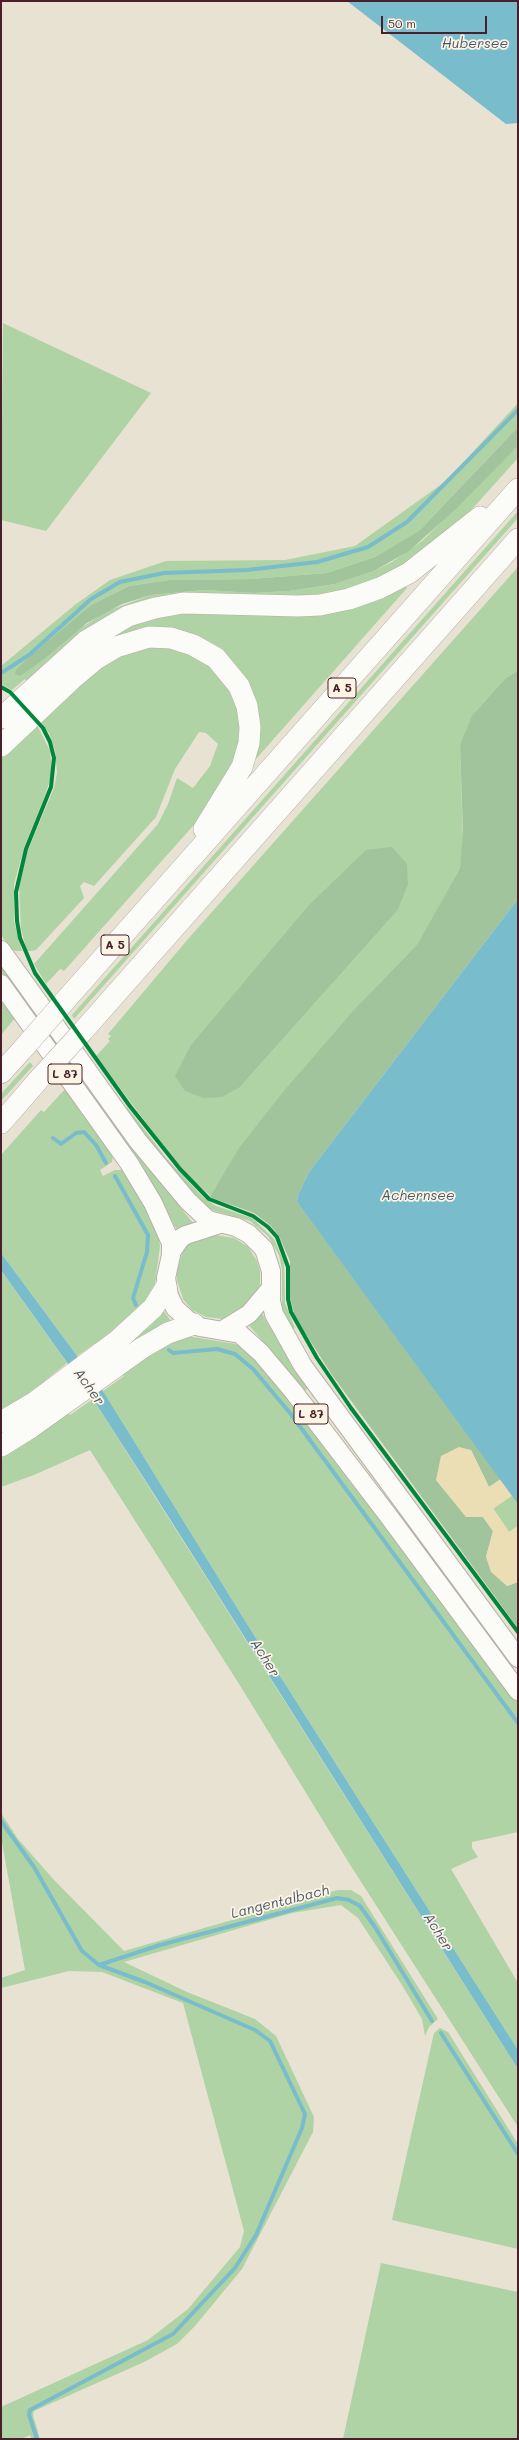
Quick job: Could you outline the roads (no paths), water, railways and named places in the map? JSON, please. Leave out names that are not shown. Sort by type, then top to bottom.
[{"type":"highway","points":[[1,746],[20,710],[92,637],[128,616],[155,608],[193,602],[273,606],[312,606],[349,599],[380,588],[420,565],[518,486]]},
{"type":"highway","name":"A 5","points":[[1,1073],[518,490]]},
{"type":"highway","name":"A 5","points":[[1,1123],[518,539]]},
{"type":"highway","points":[[20,710],[96,658],[123,644],[149,637],[171,638],[200,648],[216,658],[235,680],[242,692],[248,713],[250,734],[245,761],[234,782],[166,888]]},
{"type":"highway","points":[[105,1362],[153,1308],[166,1287]]},
{"type":"highway","points":[[1,1446],[64,1392],[105,1362],[180,1328],[194,1324]]},
{"type":"highway","points":[[1,1422],[30,1406],[64,1392]]},
{"type":"main road","name":"L 87","points":[[1,950],[154,1161],[200,1214],[220,1224]]},
{"type":"main road","name":"L 87","points":[[1,984],[129,1163],[163,1222],[169,1236],[172,1251]]},
{"type":"main road","points":[[220,1224],[242,1229],[260,1244],[270,1264],[271,1288],[249,1314],[223,1330],[206,1328],[194,1324],[175,1308],[166,1287],[166,1270],[172,1251],[181,1238],[186,1234],[220,1224]]},
{"type":"main road","name":"L 87","points":[[271,1288],[274,1314],[302,1366],[518,1658]]},
{"type":"main road","name":"L 87","points":[[223,1330],[246,1337],[293,1391],[518,1691]]},
{"type":"water","name":"Hubersee","points":[[347,1],[518,1],[518,123],[506,124]]},
{"type":"water","name":"Achernsee","points":[[518,899],[518,1504],[297,1202],[298,1195],[309,1172]]},
{"type":"water","name":"Acher","points":[[1,1253],[103,1391],[252,1632],[518,2050],[518,2069],[93,1399],[1,1270]]},
{"type":"waterway","points":[[1,673],[29,655],[91,599],[120,582],[164,573],[247,570],[317,562],[368,547],[407,522],[518,410]]},
{"type":"waterway","points":[[53,1138],[61,1144],[76,1133],[84,1132],[96,1145],[106,1163]]},
{"type":"waterway","points":[[115,1176],[148,1235],[147,1252],[133,1298],[136,1305]]},
{"type":"waterway","points":[[169,1350],[173,1353],[217,1349],[235,1354],[253,1369],[290,1413],[518,1723]]},
{"type":"waterway","points":[[1,1821],[34,1867],[82,1951],[99,1965],[145,1982],[255,2030],[270,2041],[305,2114],[302,2128],[256,2235],[235,2268],[173,2334],[30,2410],[29,2415],[37,2439]]},
{"type":"waterway","name":"Langentalbach","points":[[99,1965],[160,1945],[337,1898],[349,1900],[360,1906],[375,1927],[432,2021]]},
{"type":"waterway","name":"Langentalbach","points":[[441,2033],[518,2154]]}]
